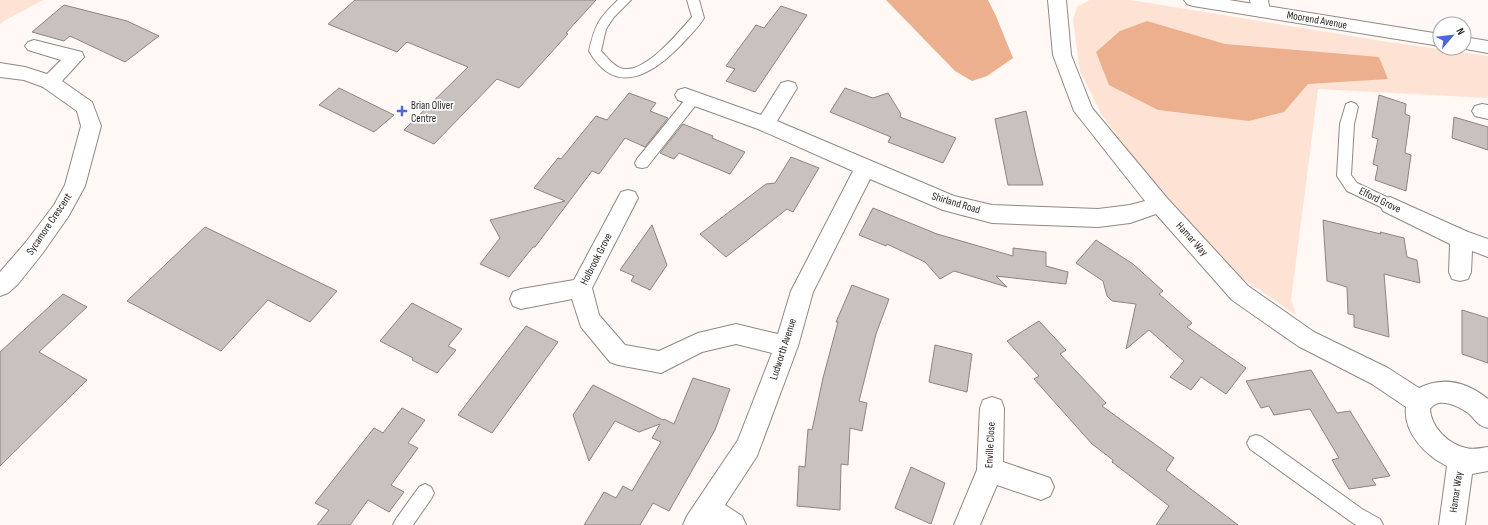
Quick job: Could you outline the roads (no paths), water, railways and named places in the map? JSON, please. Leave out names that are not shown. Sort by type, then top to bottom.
[{"type":"street","name":"Hamar Way","points":[[1058,0],[1058,24],[1062,55],[1084,111],[1160,204],[1240,293],[1306,339],[1380,376],[1419,402]]},
{"type":"street","name":"Moorend Avenue","points":[[1193,0],[1260,5],[1432,38]]},
{"type":"street","points":[[1472,45],[1488,47]]},
{"type":"street","points":[[34,46],[75,57],[50,82]]},
{"type":"street","name":"Sycamore Crescent","points":[[0,70],[25,74],[50,82],[85,107],[90,126],[85,152],[74,186],[61,211],[34,248],[10,277],[0,286]]},
{"type":"street","points":[[765,124],[788,88]]},
{"type":"street","name":"Shirland Road","points":[[690,96],[765,124],[950,204],[992,214],[1098,218],[1130,214],[1160,204]]},
{"type":"street","name":"Ludworth Avenue","points":[[702,517],[748,447],[786,346],[802,291],[865,168]]},
{"type":"street","name":"Holbrook Grove","points":[[628,198],[581,288],[589,320],[618,354],[661,362],[698,343],[736,334],[786,346]]},
{"type":"street","name":"Elford Grove","points":[[1390,205],[1461,239],[1488,248]]},
{"type":"street","points":[[1460,272],[1461,239]]},
{"type":"street","points":[[521,299],[581,288]]},
{"type":"street","points":[[1488,416],[1475,404],[1462,396],[1448,392],[1436,392],[1426,395],[1419,402],[1419,420],[1424,431],[1432,441],[1443,450],[1467,461],[1488,459]]},
{"type":"street","name":"Enville Close","points":[[967,525],[990,470],[992,408]]},
{"type":"street","name":"Hamar Way","points":[[1452,525],[1461,459]]},
{"type":"street","points":[[990,470],[1042,488]]},
{"type":"street","points":[[702,517],[733,525]]},
{"type":"lane","points":[[625,0],[610,14],[600,28],[595,51],[600,59],[612,68],[626,74],[642,70],[669,50],[698,18],[693,0]]},
{"type":"lane","points":[[642,163],[690,96]]},
{"type":"lane","name":"Elford Grove","points":[[1351,108],[1347,124],[1344,176],[1352,187],[1390,205]]},
{"type":"lane","points":[[1256,443],[1356,515],[1374,525]]},
{"type":"lane","points":[[402,525],[425,493]]},
{"type":"place","name":"Brian Oliver Centre","points":[[402,111]]}]
